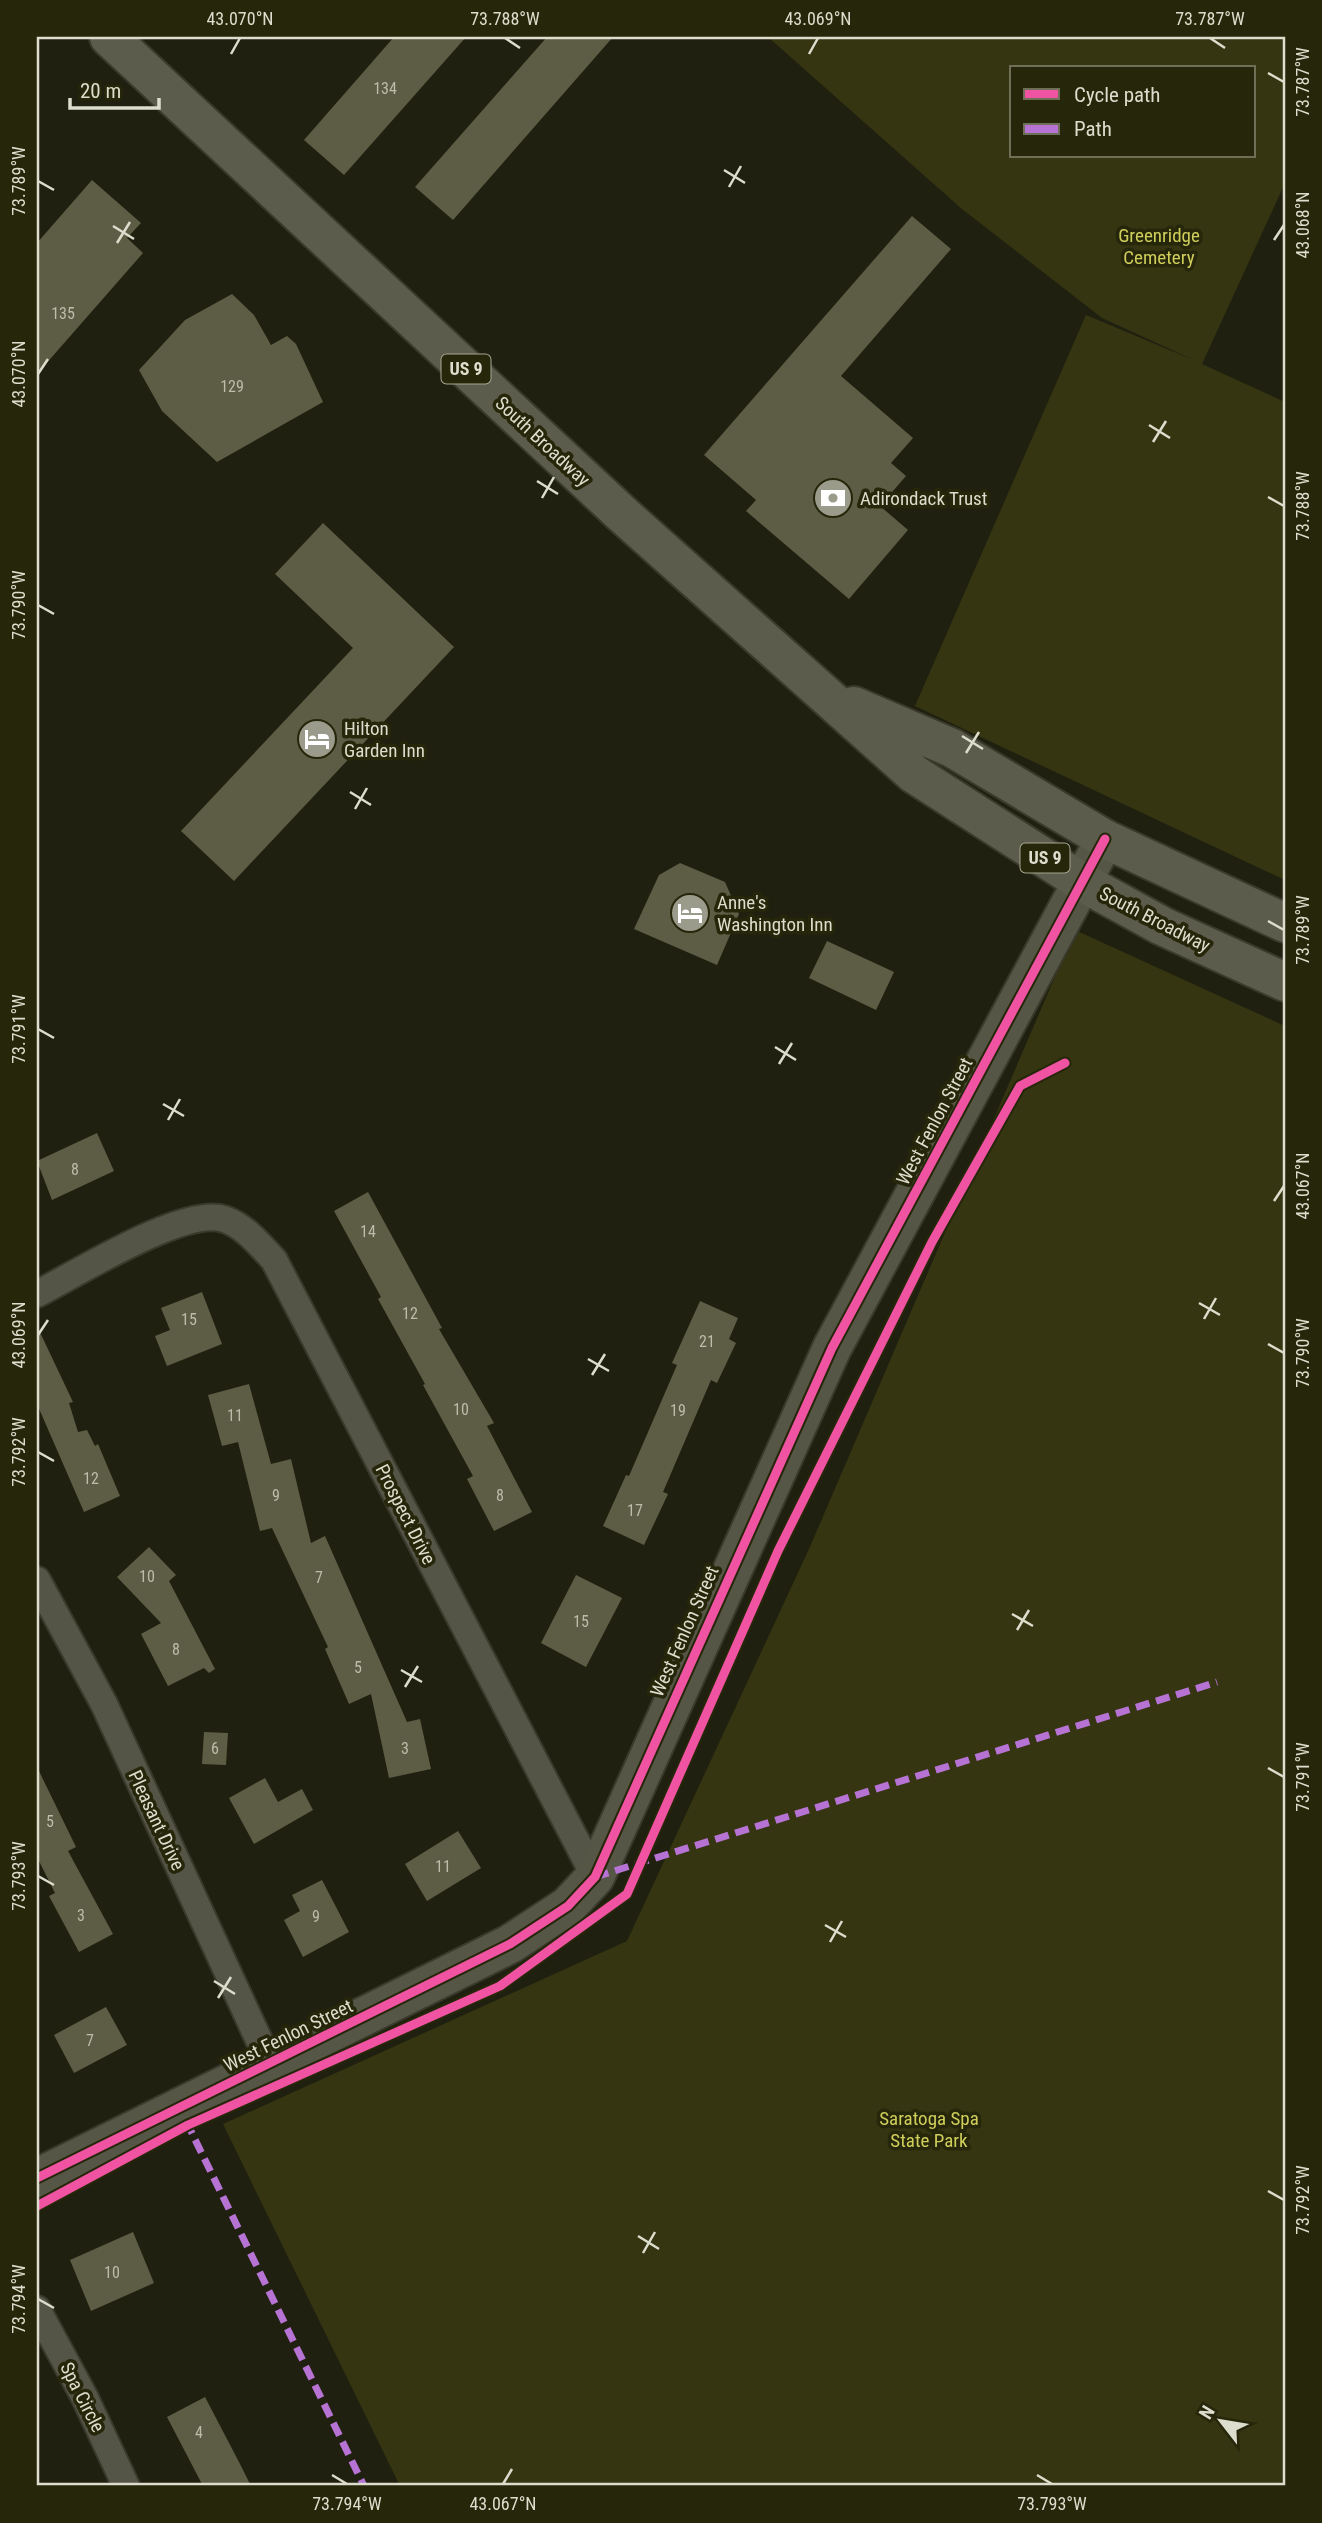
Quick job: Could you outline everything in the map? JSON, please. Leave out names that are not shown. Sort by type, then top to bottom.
[{"type":"main road","name":"South Broadway","points":[[109,37],[723,606],[829,695],[914,774],[1082,882],[1162,926],[1285,982]]},
{"type":"main road","name":"South Broadway","points":[[829,695],[952,748],[1105,839],[1285,923]]},
{"type":"street","name":"West Fenlon Street","points":[[37,2178],[510,1944],[568,1906],[595,1877],[832,1348],[1105,839]]},
{"type":"street","name":"Prospect Drive","points":[[37,1294],[168,1226],[207,1217],[224,1219],[246,1231],[274,1259],[595,1877]]},
{"type":"street","name":"Pleasant Drive","points":[[37,1580],[104,1704],[270,2064]]},
{"type":"street","name":"Spa Circle","points":[[37,2309],[85,2398],[125,2486]]},
{"type":"green space","name":"Greenridge Cemetery","points":[[768,37],[1285,37],[1285,183],[1202,364],[1285,402],[1285,880],[915,706],[1086,315],[1196,361],[1102,318],[962,209]]},
{"type":"green space","name":"Saratoga Spa State Park","points":[[1075,930],[1285,1026],[1285,2486],[400,2486],[223,2124],[627,1941],[809,1549]]},
{"type":"building","points":[[394,37],[466,37],[344,175],[304,140]]},
{"type":"building","points":[[547,37],[613,37],[453,220],[415,187]]},
{"type":"building","points":[[92,180],[141,223],[127,238],[143,253],[37,374],[37,243]]},
{"type":"building","points":[[912,216],[951,249],[841,376],[913,438],[891,463],[906,476],[880,506],[908,530],[849,599],[746,511],[756,500],[704,455]]},
{"type":"building","points":[[232,294],[254,315],[271,345],[287,336],[296,344],[323,402],[217,462],[162,411],[139,370],[185,320]]},
{"type":"building","name":"Hilton Garden Inn","points":[[323,523],[454,647],[234,881],[181,831],[353,648],[275,574]]},
{"type":"building","points":[[680,863],[725,882],[739,914],[717,965],[634,929],[659,875]]},
{"type":"building","points":[[827,941],[894,972],[876,1010],[809,978]]},
{"type":"building","points":[[97,1133],[114,1171],[52,1200],[37,1161]]},
{"type":"building","points":[[368,1192],[442,1328],[439,1329],[494,1423],[487,1426],[532,1512],[494,1531],[467,1479],[473,1476],[334,1211]]},
{"type":"building","points":[[202,1292],[222,1344],[167,1366],[155,1336],[170,1330],[161,1308]]},
{"type":"building","points":[[700,1301],[738,1318],[729,1339],[736,1343],[717,1383],[711,1380],[663,1492],[668,1494],[644,1545],[603,1526],[626,1475],[629,1476],[677,1365],[672,1363]]},
{"type":"building","points":[[37,1326],[73,1402],[69,1403],[78,1432],[87,1430],[95,1446],[98,1444],[120,1496],[84,1512],[37,1404]]},
{"type":"building","points":[[249,1384],[271,1464],[291,1459],[311,1543],[325,1536],[407,1722],[420,1719],[431,1769],[389,1778],[371,1694],[349,1704],[325,1649],[328,1647],[272,1528],[260,1531],[238,1442],[222,1446],[208,1395]]},
{"type":"building","points":[[149,1547],[176,1575],[169,1581],[215,1669],[209,1673],[204,1668],[168,1686],[141,1634],[161,1623],[117,1577]]},
{"type":"building","points":[[576,1575],[622,1598],[586,1667],[541,1643]]},
{"type":"building","points":[[204,1732],[228,1733],[226,1765],[202,1764]]},
{"type":"building","points":[[37,1767],[76,1847],[68,1851],[113,1934],[79,1952],[49,1896],[55,1893],[37,1857]]},
{"type":"building","points":[[265,1778],[278,1802],[302,1789],[313,1810],[254,1844],[229,1798]]},
{"type":"building","points":[[458,1831],[481,1868],[427,1901],[405,1864]]},
{"type":"building","points":[[322,1880],[349,1932],[303,1957],[284,1920],[300,1911],[292,1895]]},
{"type":"building","points":[[106,2007],[127,2045],[74,2073],[54,2035]]},
{"type":"building","points":[[133,2232],[154,2283],[91,2311],[70,2260]]},
{"type":"building","points":[[205,2397],[251,2486],[203,2486],[167,2417]]},
{"type":"marked path","points":[[595,1877],[1217,1682]]},
{"type":"marked path","points":[[186,2121],[364,2486]]},
{"type":"cycle path","points":[[37,2178],[510,1944],[568,1906],[595,1877],[832,1348],[1105,839]]},
{"type":"cycle path","points":[[37,2206],[188,2125],[500,1986],[627,1894],[778,1551],[932,1242],[1020,1086],[1065,1063]]},
{"type":"place","name":"Adirondack Trust","points":[[833,498]]},
{"type":"place","name":"Hilton Garden Inn","points":[[317,739]]},
{"type":"place","name":"Anne's Washington Inn","points":[[690,913]]}]
